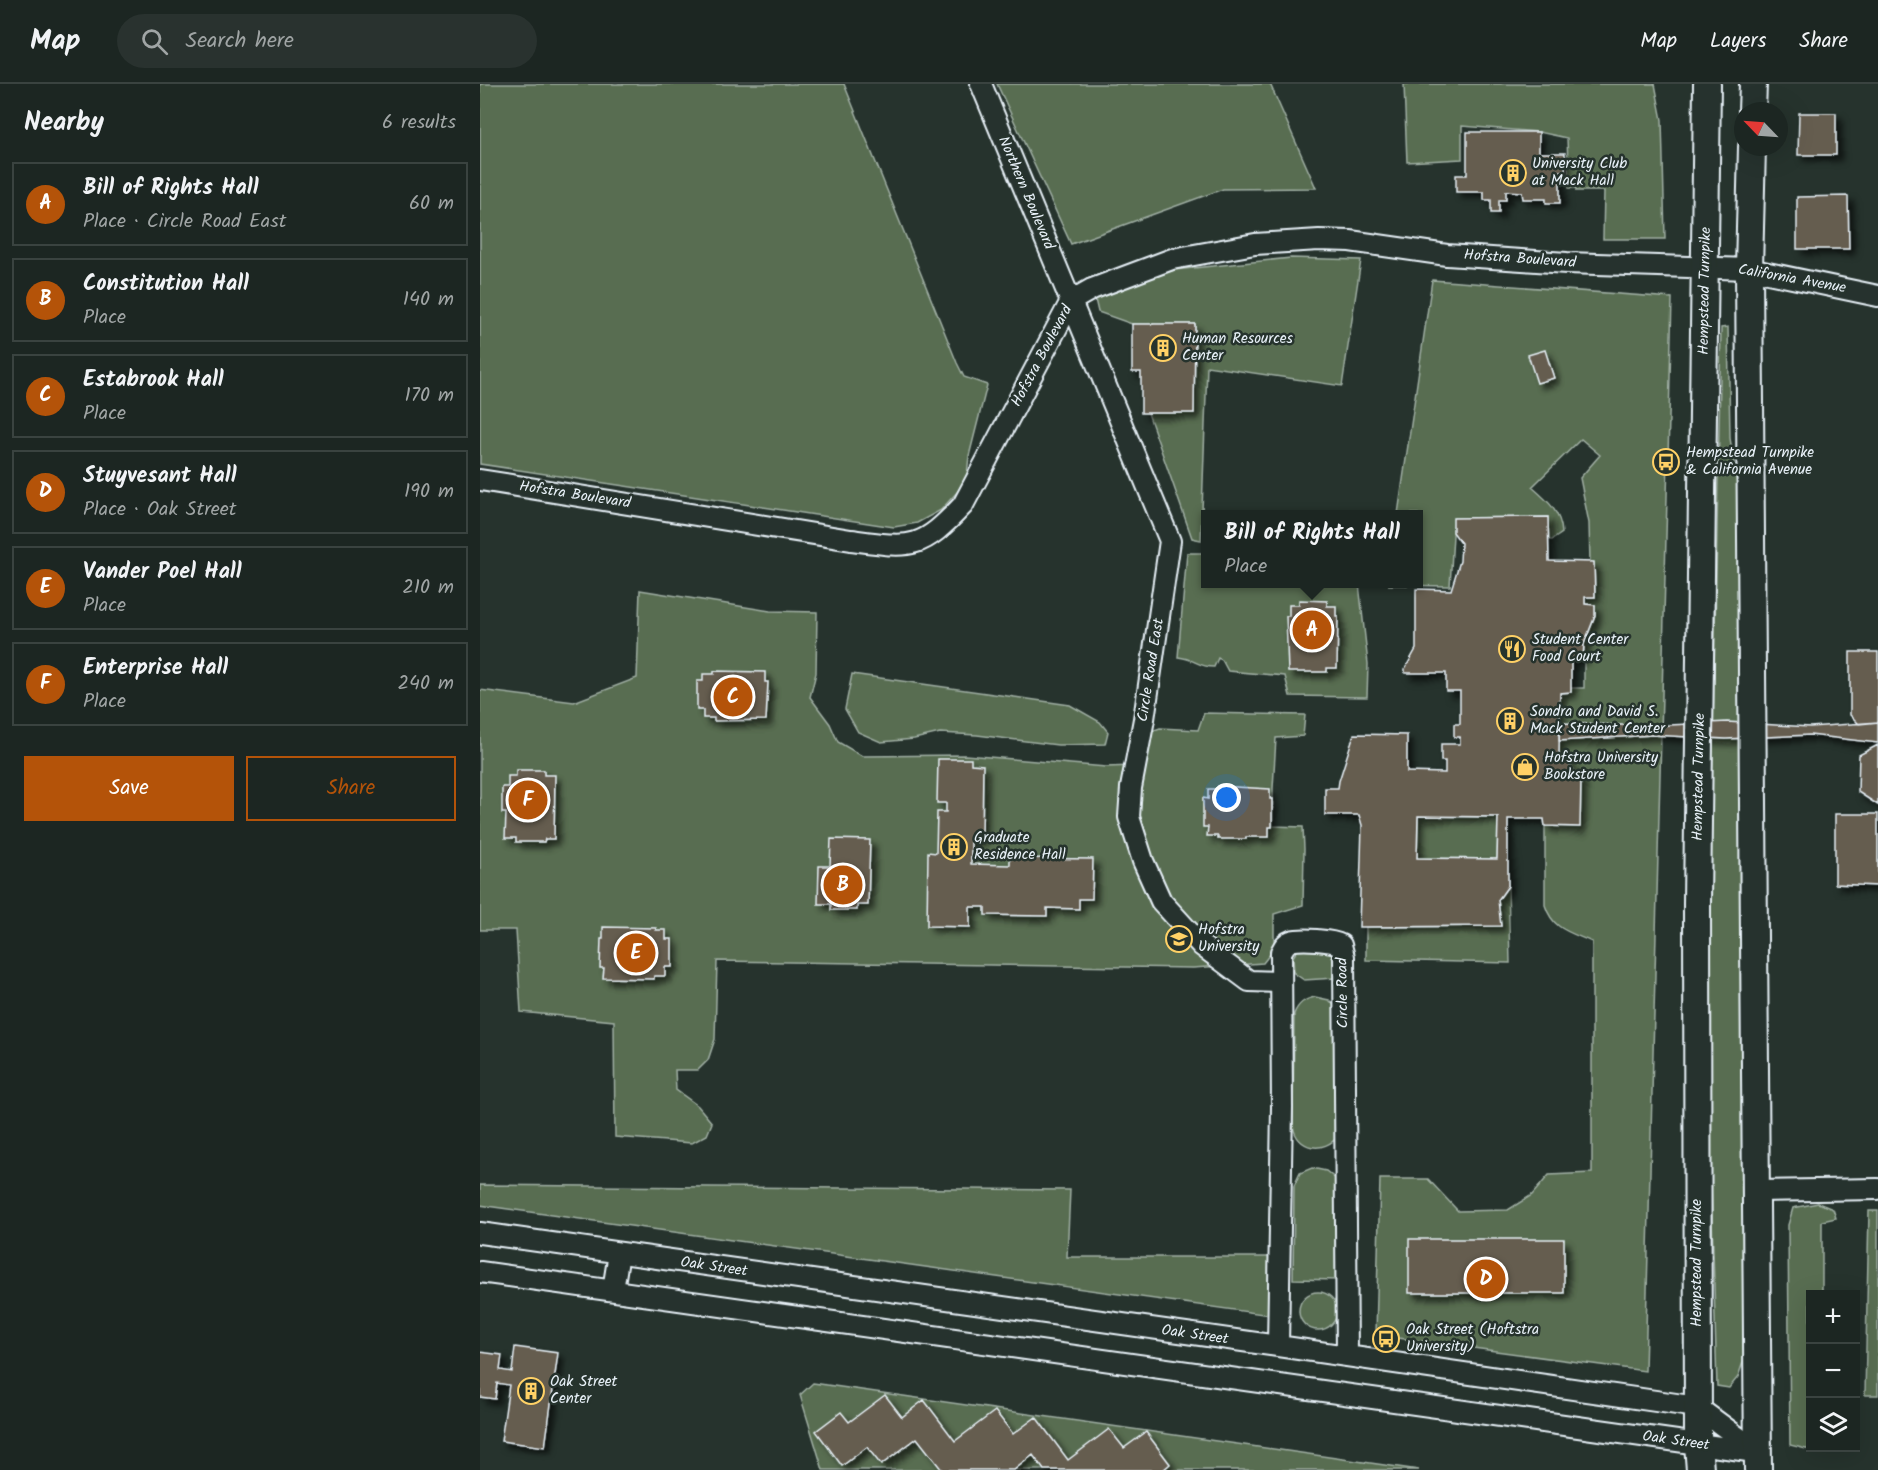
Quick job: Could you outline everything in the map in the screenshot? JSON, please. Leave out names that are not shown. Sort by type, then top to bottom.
[{"type":"main road","name":"Hempstead Turnpike","points":[[1700,1470],[1698,1444],[1697,903],[1707,84]]},
{"type":"main road","points":[[1752,102],[1753,84]]},
{"type":"main road","points":[[1752,156],[1749,269],[1758,1461]]},
{"type":"street","name":"Northern Boulevard","points":[[981,84],[1071,301]]},
{"type":"street","name":"Hofstra Boulevard","points":[[480,480],[851,540],[910,545],[927,538],[944,526],[963,505],[1071,301],[1092,289],[1172,260],[1255,244],[1319,240],[1350,241],[1447,255],[1543,262],[1706,267]]},
{"type":"street","name":"California Avenue","points":[[1706,267],[1749,269],[1878,296]]},
{"type":"street","name":"Circle Road East","points":[[1071,301],[1170,541],[1144,720],[1131,788],[1129,817],[1143,861],[1161,901],[1202,946],[1249,981],[1280,982]]},
{"type":"street","name":"Circle Road","points":[[1278,1346],[1282,1107],[1281,952],[1292,940],[1334,941],[1341,945],[1344,957],[1347,1356]]},
{"type":"street","points":[[1757,1191],[1878,1189]]},
{"type":"street","name":"Oak Street","points":[[480,1233],[1698,1407],[1758,1461]]},
{"type":"street","points":[[613,1290],[619,1253]]},
{"type":"street","name":"Oak Street","points":[[480,1272],[1698,1444],[1758,1461]]},
{"type":"green space","points":[[480,84],[844,84],[957,363],[964,377],[987,385],[969,456],[967,475],[958,491],[941,510],[917,523],[894,527],[480,464]]},
{"type":"green space","points":[[997,84],[1270,84],[1316,188],[1223,189],[1071,244]]},
{"type":"green space","points":[[1404,84],[1655,84],[1662,120],[1665,239],[1603,239],[1604,191],[1576,191],[1576,188],[1569,188],[1567,138],[1539,132],[1462,126],[1462,159],[1407,162]]},
{"type":"green space","points":[[1291,258],[1361,260],[1342,386],[1207,366],[1201,540],[1192,538],[1148,413],[1194,413],[1195,324],[1132,324],[1098,312],[1094,295],[1174,270]]},
{"type":"green space","points":[[1432,280],[1672,298],[1645,1371],[1376,1335],[1380,1179],[1428,1179],[1458,1211],[1508,1210],[1532,1195],[1549,1175],[1592,1173],[1592,942],[1563,929],[1548,913],[1545,905],[1545,826],[1579,827],[1568,758],[1559,758],[1560,693],[1570,692],[1571,688],[1584,688],[1584,644],[1595,616],[1595,605],[1585,604],[1585,597],[1595,597],[1594,563],[1590,562],[1589,523],[1580,478],[1600,455],[1581,439],[1532,487],[1548,502],[1559,519],[1562,533],[1552,540],[1548,540],[1548,517],[1454,518],[1450,586],[1423,586],[1423,510],[1399,510]]},
{"type":"green space","points":[[1728,327],[1730,438],[1743,522],[1745,1284],[1744,1359],[1738,1377],[1729,1388],[1717,1386],[1711,1183],[1709,933],[1721,328]]},
{"type":"green space","points":[[1187,553],[1201,553],[1201,588],[1359,588],[1368,664],[1367,697],[1290,696],[1285,676],[1228,671],[1222,660],[1218,658],[1214,667],[1178,657]]},
{"type":"green space","points":[[640,590],[770,611],[817,612],[816,673],[810,697],[830,724],[838,742],[862,756],[965,755],[1106,767],[1134,766],[1149,732],[1160,728],[1198,730],[1204,713],[1305,715],[1303,736],[1276,738],[1273,788],[1273,826],[1303,827],[1303,905],[1274,914],[1274,949],[1263,963],[1193,968],[717,961],[715,1039],[708,1060],[698,1070],[675,1070],[676,1090],[698,1106],[712,1123],[707,1135],[692,1143],[615,1137],[614,1021],[521,1012],[516,930],[480,930],[480,690],[574,702],[637,678]]},
{"type":"green space","points":[[852,674],[1070,705],[1100,722],[1108,732],[1105,744],[1058,745],[940,733],[914,739],[881,742],[858,732],[845,709]]},
{"type":"green space","points":[[1418,816],[1498,817],[1497,859],[1417,858]]},
{"type":"green space","points":[[1508,886],[1510,963],[1366,960],[1366,927],[1501,926],[1498,900]]},
{"type":"green space","points":[[1335,946],[1335,978],[1304,980],[1294,973],[1293,957],[1299,947]]},
{"type":"green space","points":[[1315,997],[1329,1000],[1337,1008],[1338,1136],[1332,1142],[1319,1147],[1312,1147],[1300,1140],[1293,1126],[1294,1014],[1302,1002]]},
{"type":"green space","points":[[1312,1168],[1326,1171],[1337,1180],[1339,1280],[1293,1279],[1294,1186],[1300,1173]]},
{"type":"green space","points":[[480,1185],[1070,1190],[1067,1257],[1272,1257],[1270,1315],[480,1205]]},
{"type":"green space","points":[[1818,1203],[1833,1209],[1836,1218],[1822,1221],[1822,1290],[1806,1290],[1806,1449],[1790,1445],[1788,1225],[1793,1208]]},
{"type":"green space","points":[[1869,1211],[1878,1211],[1878,1395],[1865,1395]]},
{"type":"green space","points":[[1318,1292],[1332,1297],[1337,1311],[1332,1325],[1318,1330],[1304,1325],[1299,1311],[1304,1297]]},
{"type":"green space","points":[[813,1383],[1419,1470],[823,1470],[800,1395]]},
{"type":"building","points":[[1799,113],[1836,113],[1836,155],[1798,155]]},
{"type":"building","name":"University Club at Mack Hall","points":[[1467,132],[1539,132],[1539,153],[1565,153],[1565,171],[1560,171],[1560,203],[1546,203],[1546,199],[1523,199],[1522,192],[1506,191],[1506,200],[1499,200],[1499,213],[1491,213],[1491,200],[1484,200],[1484,192],[1456,192],[1456,175],[1467,175]]},
{"type":"building","points":[[1848,196],[1849,249],[1797,249],[1797,197]]},
{"type":"building","name":"Human Resources Center","points":[[1132,324],[1195,324],[1194,413],[1141,413],[1141,372],[1132,372]]},
{"type":"building","points":[[1545,350],[1554,378],[1537,383],[1528,355]]},
{"type":"building","name":"Sondra and David S. Mack Student Center","points":[[1548,517],[1549,561],[1594,562],[1595,597],[1585,597],[1585,604],[1595,605],[1595,616],[1584,644],[1583,658],[1571,659],[1571,692],[1560,693],[1559,758],[1569,757],[1569,764],[1581,780],[1580,827],[1545,826],[1544,819],[1508,819],[1508,886],[1498,900],[1501,926],[1359,927],[1362,825],[1359,815],[1325,815],[1325,788],[1338,788],[1354,734],[1407,735],[1407,772],[1445,773],[1445,761],[1441,761],[1441,744],[1460,744],[1460,737],[1454,737],[1454,724],[1460,724],[1460,691],[1446,691],[1446,673],[1405,673],[1416,649],[1416,589],[1451,590],[1460,561],[1461,543],[1453,532],[1453,518]],"holes":[[[1418,816],[1498,817],[1497,859],[1417,858]]]},
{"type":"building","points":[[1299,600],[1327,601],[1327,606],[1336,606],[1336,616],[1338,616],[1337,668],[1327,668],[1327,672],[1288,672],[1286,616],[1289,616],[1289,605],[1299,605]]},
{"type":"building","points":[[1850,652],[1878,652],[1878,722],[1859,724],[1850,715]]},
{"type":"building","points":[[714,671],[765,672],[765,682],[768,682],[766,720],[714,721],[714,718],[703,718],[703,710],[697,710],[697,681],[703,681],[703,674],[714,674]]},
{"type":"building","points":[[1727,722],[1810,727],[1878,722],[1878,743],[1810,735],[1726,739],[1652,735],[1559,741],[1559,723],[1651,726]]},
{"type":"building","points":[[1878,745],[1878,805],[1858,792],[1859,755]]},
{"type":"building","name":"Graduate Residence Hall","points":[[938,759],[971,759],[971,764],[983,765],[982,840],[971,841],[971,864],[1010,865],[1010,858],[1093,859],[1092,899],[1079,899],[1079,909],[1047,908],[1047,916],[985,915],[985,907],[970,907],[970,927],[927,926],[928,852],[936,853],[937,812],[946,812],[946,803],[937,803]]},
{"type":"building","points":[[516,770],[544,770],[544,775],[555,775],[554,839],[545,839],[544,842],[516,842],[516,838],[505,838],[506,813],[502,813],[502,787],[508,787],[508,776],[516,776]]},
{"type":"building","points":[[1218,786],[1270,789],[1272,827],[1269,827],[1269,837],[1218,839],[1218,836],[1207,836],[1208,827],[1203,827],[1203,798],[1208,799],[1208,789],[1218,789]]},
{"type":"building","points":[[1835,814],[1878,814],[1878,886],[1835,884]]},
{"type":"building","points":[[831,839],[870,840],[868,905],[857,905],[857,910],[831,910],[831,904],[818,904],[819,866],[830,866]]},
{"type":"building","points":[[603,927],[666,930],[666,939],[672,939],[672,967],[665,967],[665,976],[654,976],[654,979],[603,978],[604,968],[600,968]]},
{"type":"building","points":[[1409,1239],[1564,1239],[1564,1293],[1409,1293]]},
{"type":"building","name":"Oak Street Center","points":[[515,1347],[558,1353],[545,1447],[501,1441],[509,1385],[497,1383],[495,1399],[480,1397],[480,1352],[502,1355],[500,1370],[512,1372]]},
{"type":"building","points":[[885,1395],[902,1417],[924,1400],[955,1441],[995,1411],[1013,1434],[1036,1417],[1068,1460],[1109,1429],[1124,1448],[1146,1432],[1170,1464],[1163,1470],[1044,1470],[1033,1455],[1014,1470],[942,1470],[917,1438],[881,1465],[867,1447],[842,1466],[816,1431],[841,1412],[849,1422]]},
{"type":"place","name":"University Club at Mack Hall","points":[[1513,173]]},
{"type":"place","name":"Human Resources Center","points":[[1163,348]]},
{"type":"place","name":"Hempstead Turnpike & California Avenue","points":[[1666,462]]},
{"type":"place","name":"Bill of Rights Hall","points":[[1312,630]]},
{"type":"place","name":"Student Center Food Court","points":[[1512,649]]},
{"type":"place","name":"Estabrook Hall","points":[[733,697]]},
{"type":"place","name":"Sondra and David S. Mack Student Center","points":[[1510,721]]},
{"type":"place","name":"Hofstra University Bookstore","points":[[1525,767]]},
{"type":"place","name":"Enterprise Hall","points":[[528,800]]},
{"type":"place","name":"Graduate Residence Hall","points":[[954,847]]},
{"type":"place","name":"Constitution Hall","points":[[843,885]]},
{"type":"place","name":"Hofstra University","points":[[1179,939]]},
{"type":"place","name":"Vander Poel Hall","points":[[636,953]]},
{"type":"place","name":"Stuyvesant Hall","points":[[1486,1279]]},
{"type":"place","name":"Oak Street (Hoftstra University)","points":[[1386,1339]]},
{"type":"place","name":"Oak Street Center","points":[[531,1391]]}]
